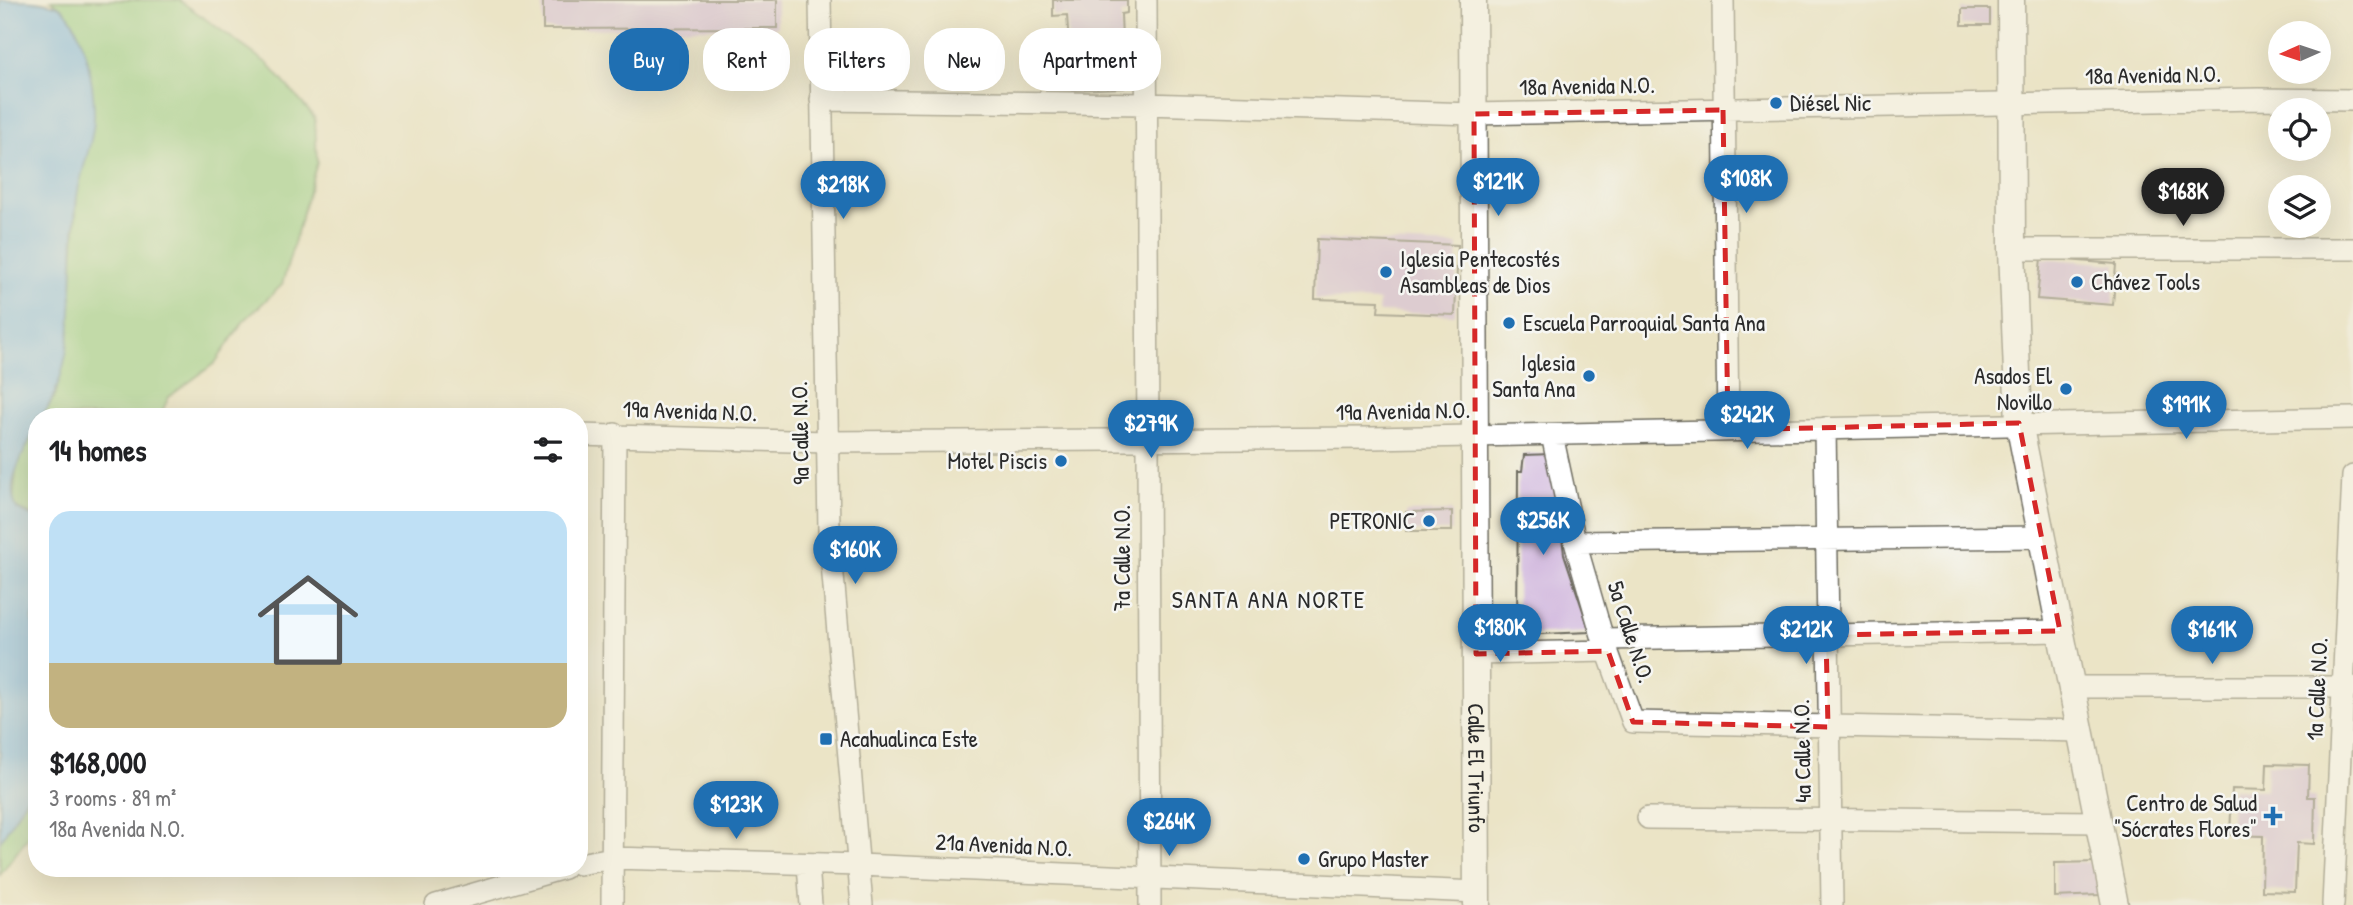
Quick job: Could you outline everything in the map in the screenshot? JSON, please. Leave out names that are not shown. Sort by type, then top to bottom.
[{"type":"main road","name":"Calle El Triunfo","points":[[1473,0],[1477,899]]},
{"type":"main road","points":[[2011,0],[2012,249],[2019,423],[2116,905]]},
{"type":"street","name":"9a Calle N.O.","points":[[820,0],[830,530],[862,905]]},
{"type":"street","name":"7a Calle N.O.","points":[[1146,0],[1150,905]]},
{"type":"street","points":[[1723,0],[1728,430]]},
{"type":"street","name":"18a Avenida N.O.","points":[[821,100],[1145,104],[1474,114],[2259,99],[2353,100]]},
{"type":"street","points":[[2012,249],[2353,249]]},
{"type":"street","name":"19a Avenida N.O.","points":[[588,435],[827,442],[1475,437],[2019,423],[2353,418]]},
{"type":"street","name":"4a Calle N.O.","points":[[1825,428],[1824,539],[1832,905]]},
{"type":"street","points":[[612,905],[615,434]]},
{"type":"street","name":"5a Calle N.O.","points":[[1552,435],[1575,542],[1633,722],[1828,727]]},
{"type":"street","name":"1a Calle N.O.","points":[[2333,905],[2348,687],[2353,476]]},
{"type":"street","points":[[1575,542],[2042,537]]},
{"type":"street","points":[[1476,654],[1826,635],[2060,631]]},
{"type":"street","points":[[2072,687],[2348,687]]},
{"type":"street","points":[[1828,727],[2081,731]]},
{"type":"street","points":[[1648,818],[2099,822]]},
{"type":"street","name":"21a Avenida N.O.","points":[[588,862],[613,858],[859,865],[1149,878],[1477,899]]},
{"type":"street","points":[[808,864],[811,905]]},
{"type":"street","points":[[436,905],[533,877]]},
{"type":"highlighted area","points":[[1723,110],[1728,430],[2019,423],[2060,631],[1826,635],[1828,727],[1633,722],[1608,651],[1476,654],[1474,114]]},
{"type":"green space","points":[[51,0],[179,0],[268,64],[315,118],[317,163],[282,285],[244,321],[215,363],[169,397],[164,408],[48,408],[56,394],[70,323],[77,194],[64,10]]},
{"type":"green space","points":[[28,443],[28,513],[17,509],[13,502],[17,462]]},
{"type":"green space","points":[[28,795],[28,837],[0,875],[0,842]]},
{"type":"water","points":[[0,0],[49,3],[62,8],[70,18],[87,60],[93,92],[94,119],[77,197],[69,338],[64,365],[47,408],[28,408],[28,444],[13,483],[17,509],[28,514],[28,796],[0,842]]},
{"type":"building","points":[[543,0],[777,0],[777,28],[543,29]]},
{"type":"building","points":[[1053,0],[1127,0],[1127,13],[1121,14],[1122,28],[1068,28],[1067,15],[1053,16]]},
{"type":"building","points":[[1962,9],[1990,9],[1990,25],[1962,25]]},
{"type":"building","name":"Iglesia Pentecostés Asambleas de Dios","points":[[1317,239],[1458,245],[1455,315],[1378,312],[1379,301],[1315,299]]},
{"type":"building","name":"Chávez Tools","points":[[2041,258],[2116,264],[2113,305],[2037,299]]},
{"type":"building","points":[[1552,454],[1564,554],[1590,632],[1517,635],[1518,471],[1522,471],[1524,455]]},
{"type":"building","name":"PETRONIC","points":[[1452,511],[1452,531],[1406,531],[1406,512]]},
{"type":"building","name":"Centro de Salud \"Sócrates Flores\"","points":[[2267,764],[2309,765],[2308,797],[2315,797],[2314,844],[2297,843],[2295,892],[2262,891],[2263,836],[2230,835],[2232,789],[2266,790]]},
{"type":"building","points":[[2098,862],[2099,895],[2055,897],[2055,863]]},
{"type":"place","name":"Diésel Nic","points":[[1776,103]]},
{"type":"place","name":"Iglesia Pentecostés Asambleas de Dios","points":[[1386,272]]},
{"type":"place","name":"Chávez Tools","points":[[2077,282]]},
{"type":"place","name":"Escuela Parroquial Santa Ana","points":[[1509,323]]},
{"type":"place","name":"Iglesia Santa Ana","points":[[1589,376]]},
{"type":"place","name":"Asados El Novillo","points":[[2066,389]]},
{"type":"place","name":"Motel Piscis","points":[[1061,461]]},
{"type":"place","name":"PETRONIC","points":[[1429,521]]},
{"type":"place","name":"Acahualinca Este","points":[[826,739]]},
{"type":"place","name":"Centro de Salud \"Sócrates Flores\"","points":[[2273,816]]},
{"type":"place","name":"Grupo Master","points":[[1304,859]]},
{"type":"district","name":"SANTA ANA NORTE","points":[[1269,600]]}]
